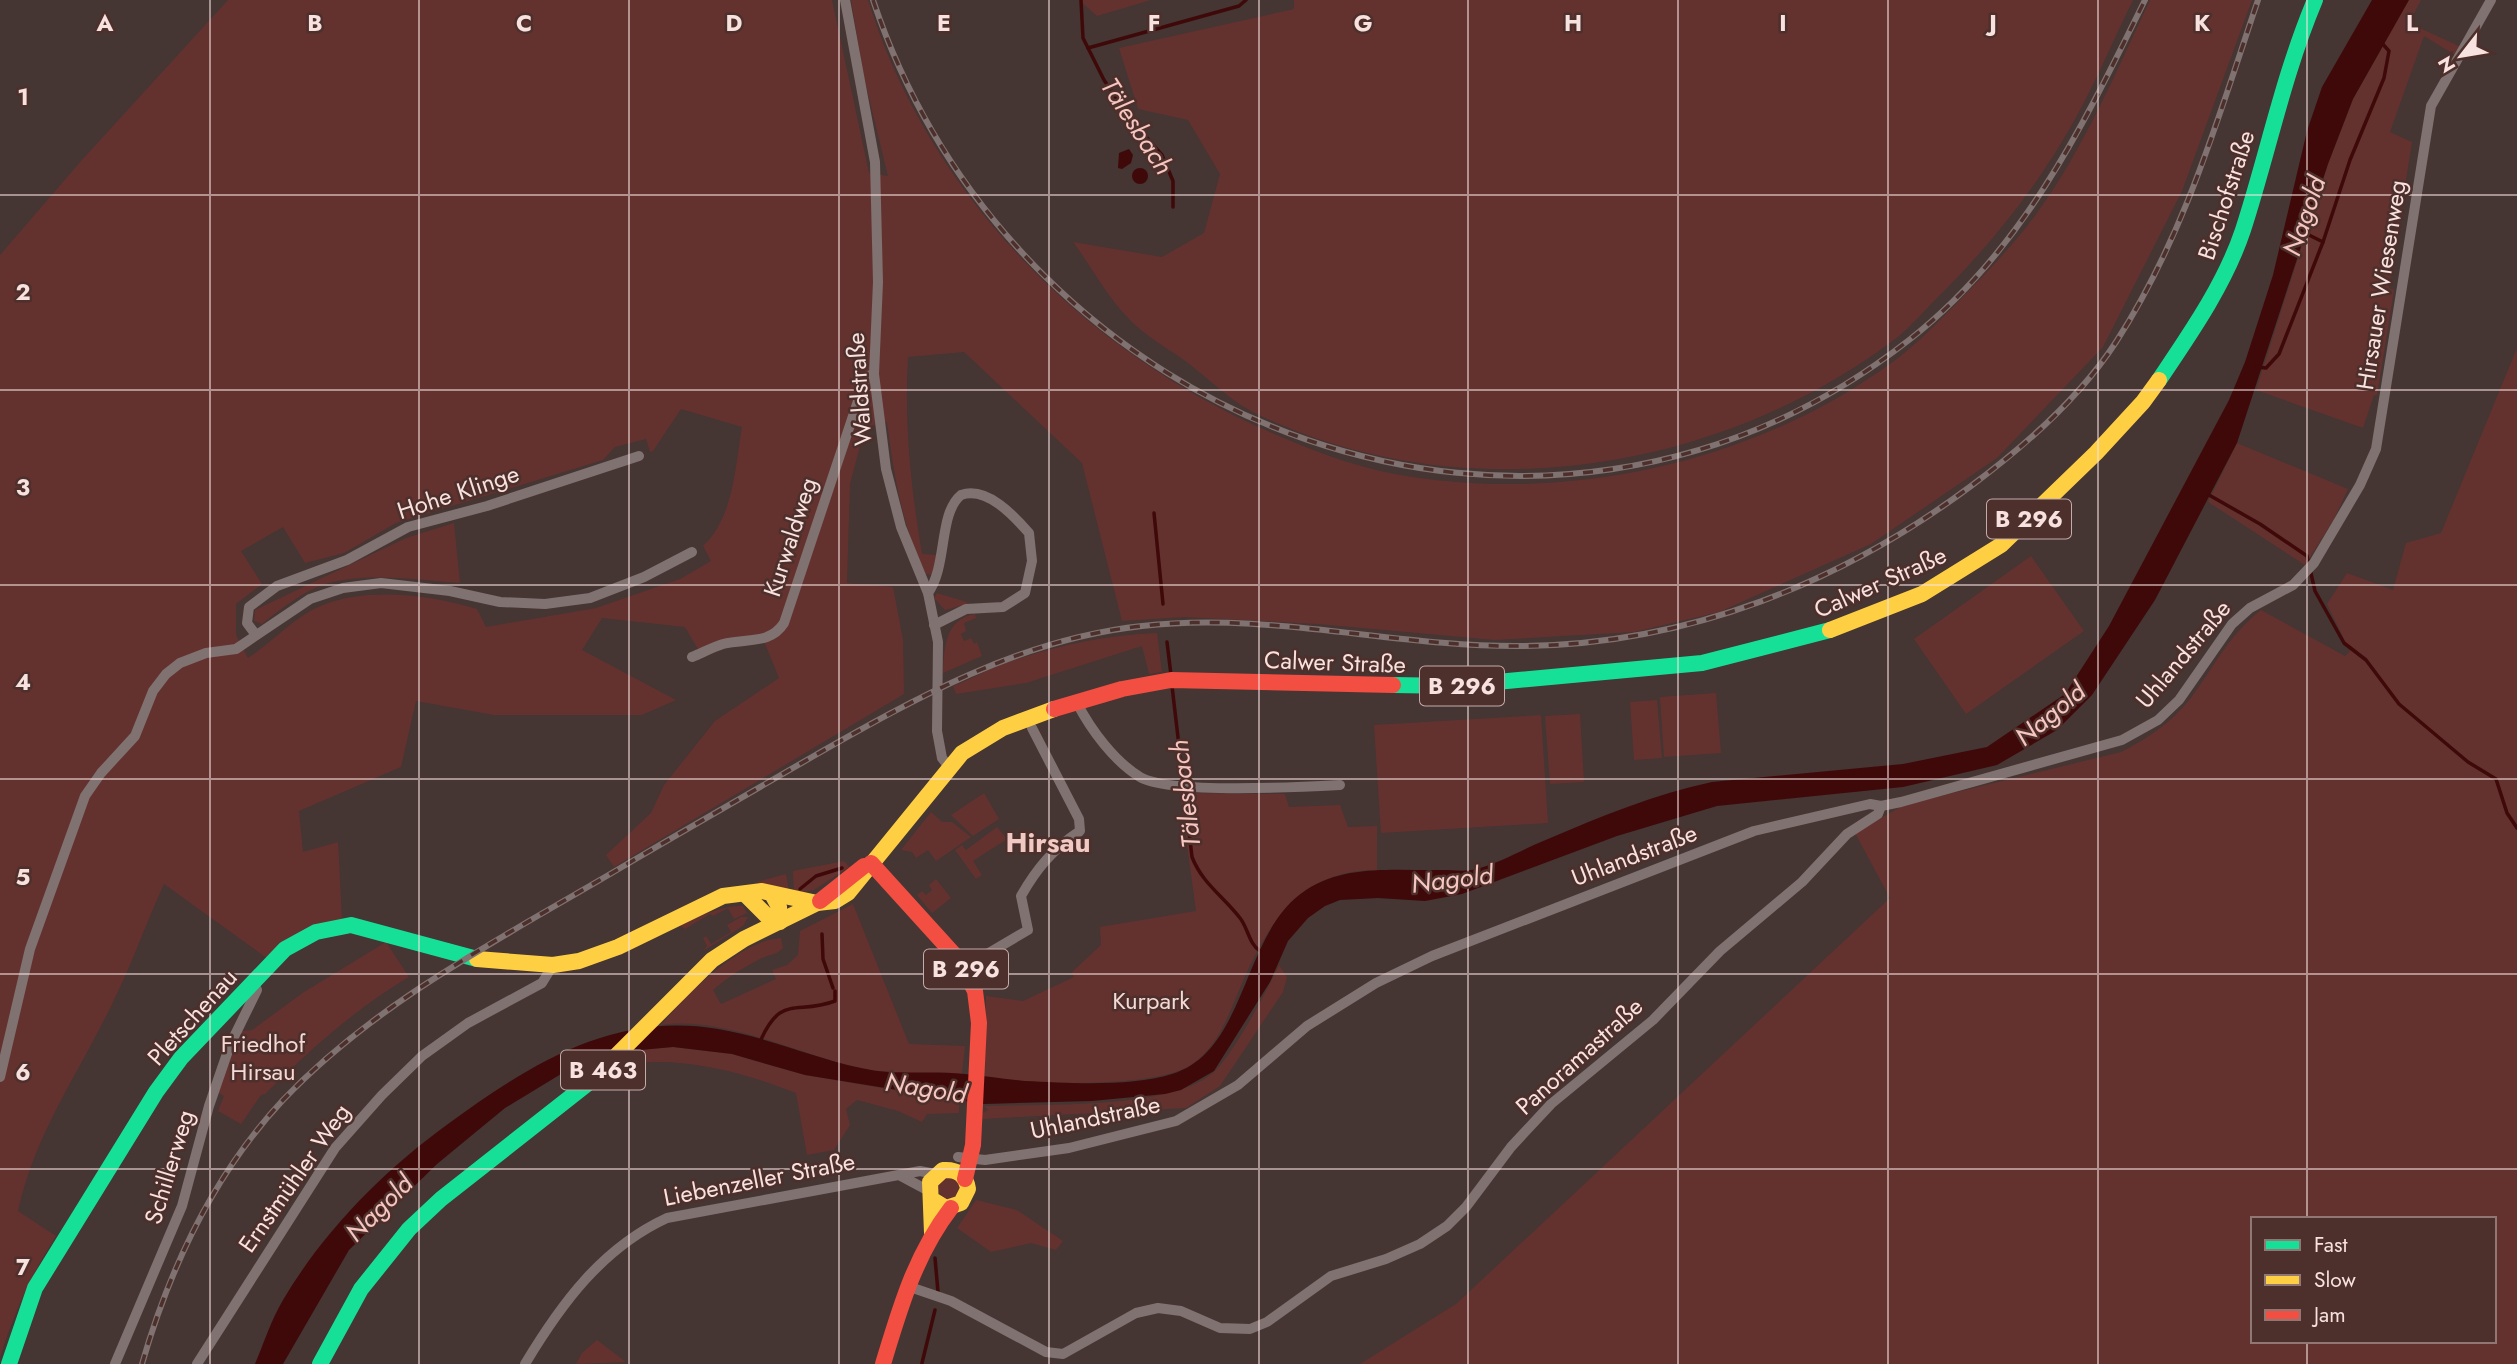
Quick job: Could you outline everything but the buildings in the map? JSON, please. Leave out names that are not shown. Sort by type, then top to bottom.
[{"type":"main road","name":"Bischofstraße","points":[[2096,453],[2172,363],[2222,279],[2242,233],[2292,55],[2315,0]]},
{"type":"main road","name":"Calwer Straße","points":[[871,863],[949,767],[976,742],[1007,725],[1157,682],[1185,679],[1374,687],[1454,687],[1647,670],[1751,653],[1845,625],[1922,594],[1954,576],[2001,545],[2096,453]]},
{"type":"main road","name":"B 296","points":[[871,863],[965,967],[978,1002],[973,1120],[953,1165],[931,1196],[932,1233]]},
{"type":"main road","points":[[848,893],[871,863]]},
{"type":"main road","name":"B 463","points":[[320,1364],[361,1289],[410,1229],[450,1192],[592,1080],[712,960],[744,939],[817,904],[855,871],[871,863]]},
{"type":"main road","points":[[848,893],[892,886]]},
{"type":"main road","points":[[553,965],[579,961],[618,947],[708,901],[762,891],[817,904]]},
{"type":"main road","name":"B 463","points":[[817,904],[835,901],[848,893]]},
{"type":"main road","points":[[746,895],[769,918],[780,922],[779,907],[772,894]]},
{"type":"main road","name":"Pletschenau","points":[[9,1364],[35,1288],[107,1176],[156,1092],[181,1058],[253,982],[298,940],[330,927],[351,925],[462,957],[522,966],[553,965]]},
{"type":"main road","name":"B 296","points":[[883,1364],[907,1286],[932,1233],[951,1208],[961,1203],[967,1195],[965,1179],[953,1165]]},
{"type":"main road","points":[[931,1196],[941,1206],[951,1208]]},
{"type":"street","name":"Waldstraße","points":[[845,0],[875,162],[878,282],[874,374],[886,469],[893,501],[928,593],[938,642],[937,731],[942,758],[949,767]]},
{"type":"street","name":"Hirsauer Wiesenweg","points":[[2305,573],[2314,563],[2360,485],[2376,449],[2431,106],[2491,0]]},
{"type":"street","name":"Kurwaldweg","points":[[692,657],[724,644],[766,638],[777,633],[866,377],[874,374]]},
{"type":"street","name":"Hohe Klinge","points":[[257,635],[247,623],[249,607],[277,586],[347,560],[408,527],[487,506],[639,456]]},
{"type":"street","points":[[928,593],[936,581],[950,506],[961,495],[983,495],[993,500],[1029,533],[1032,561],[1025,593],[1003,607],[966,609],[934,625]]},
{"type":"street","points":[[0,1077],[30,949],[85,796],[135,736],[153,691],[166,674],[180,663],[206,653],[236,649],[310,599],[343,588],[381,583],[450,591],[500,601],[545,604],[590,598],[644,577],[692,552]]},
{"type":"street","name":"Uhlandstraße","points":[[953,1165],[1069,1148],[1176,1121],[1238,1085],[1307,1026],[1376,983],[1432,956],[1755,831],[1870,804],[1881,806],[2141,733],[2179,699],[2232,624],[2250,608],[2293,584],[2305,573]]},
{"type":"street","points":[[1077,703],[1101,739],[1142,779],[1191,786],[1284,788],[1340,785]]},
{"type":"street","points":[[965,967],[1028,930],[1021,896],[1036,870],[1058,846],[1080,831],[1079,819],[1032,728]]},
{"type":"street","name":"Panoramastraße","points":[[907,1286],[951,1301],[1046,1352],[1063,1354],[1143,1310],[1170,1308],[1211,1325],[1237,1331],[1266,1322],[1331,1276],[1405,1252],[1447,1226],[1466,1207],[1511,1147],[1551,1104],[1653,1020],[1720,951],[1802,882],[1847,835],[1878,814],[1881,806]]},
{"type":"street","name":"Ernstmühler Weg","points":[[197,1364],[335,1149],[353,1126],[422,1056],[468,1023],[542,983],[553,965]]},
{"type":"street","name":"Schillerweg","points":[[115,1364],[182,1206],[209,1106],[226,1057],[257,990],[253,982]]},
{"type":"street","name":"Liebenzeller Straße","points":[[525,1364],[570,1296],[615,1250],[640,1230],[667,1217],[953,1165]]},
{"type":"street","points":[[899,1175],[931,1196]]},
{"type":"green space","points":[[228,0],[832,0],[869,173],[888,176],[864,77],[851,0],[868,0],[895,72],[931,139],[974,202],[1023,260],[1079,313],[1139,359],[1204,399],[1272,433],[1347,462],[1395,474],[1460,482],[1525,484],[1591,479],[1656,468],[1719,450],[1781,426],[1839,397],[1894,361],[1968,292],[2037,213],[2084,136],[2150,0],[2252,0],[2182,191],[2103,347],[1997,458],[1871,544],[1719,612],[1634,632],[1495,640],[1318,624],[1184,617],[1122,621],[1082,463],[964,352],[908,357],[908,431],[918,529],[922,554],[938,555],[932,575],[926,574],[905,519],[887,422],[865,427],[850,484],[847,583],[893,587],[903,640],[904,694],[614,867],[606,855],[651,813],[664,785],[715,721],[779,678],[764,641],[723,646],[703,658],[685,627],[602,618],[582,650],[676,700],[642,715],[494,715],[416,701],[401,767],[299,811],[303,852],[338,842],[342,919],[268,959],[164,884],[120,988],[35,1155],[18,1211],[56,1236],[24,1295],[0,1357],[0,255],[81,161]],"holes":[[[681,409],[742,427],[732,491],[721,521],[703,546],[711,561],[680,579],[596,608],[486,627],[477,609],[440,600],[400,595],[341,599],[303,615],[248,658],[236,635],[236,604],[262,584],[241,551],[283,527],[305,563],[344,553],[396,523],[603,460],[615,447],[646,439],[650,452],[653,451]]]},
{"type":"green space","points":[[1079,0],[1151,0],[1097,16]]},
{"type":"green space","points":[[1294,0],[2133,0],[2095,81],[2057,151],[2012,215],[1978,255],[1899,336],[1829,383],[1753,420],[1673,447],[1590,464],[1505,469],[1421,463],[1338,445],[1259,415],[1231,398],[1135,325],[1114,301],[1073,242],[1162,257],[1204,233],[1220,174],[1188,120],[1138,109],[1119,48],[1294,9]]},
{"type":"green space","points":[[2408,0],[2421,0],[2409,23],[2461,47],[2455,55],[2424,36],[2390,132],[2412,142],[2389,288],[2394,290],[2377,395],[2374,395],[2363,428],[2256,390],[2328,164],[2353,99]]},
{"type":"green space","points":[[2517,348],[2517,1364],[1360,1364],[1456,1304],[1890,898],[1855,833],[1904,805],[2121,752],[2131,747],[2183,708],[2230,641],[2261,610],[2345,656],[2350,651],[2327,604],[2347,573],[2393,590],[2406,543],[2441,533]]},
{"type":"green space","points":[[2237,443],[2348,489],[2334,519],[2305,565],[2208,502]]},
{"type":"green space","points":[[454,523],[460,583],[386,578],[331,582],[287,604],[262,624],[254,621],[255,610],[406,538]]},
{"type":"green space","points":[[2031,556],[2084,631],[1966,714],[1914,639]]},
{"type":"green space","points":[[937,593],[967,604],[945,610],[934,598]]},
{"type":"green space","points":[[975,614],[976,618],[964,623],[966,631],[961,634],[964,641],[971,638],[974,644],[977,642],[982,656],[943,673],[944,654],[952,628],[965,617]]},
{"type":"green space","points":[[1157,633],[1162,672],[1149,674],[1142,646],[1026,683],[956,694],[953,686],[998,666],[1056,648],[1096,639]]},
{"type":"green space","points":[[1716,693],[1721,753],[1664,757],[1660,697]]},
{"type":"green space","points":[[1657,700],[1662,758],[1634,760],[1630,702]]},
{"type":"green space","points":[[1580,714],[1584,782],[1550,784],[1545,716]]},
{"type":"green space","points":[[1541,715],[1548,823],[1381,833],[1374,725]]},
{"type":"green space","points":[[984,793],[999,819],[973,836],[951,815]]},
{"type":"green space","name":"Kurpark","points":[[1180,793],[1285,794],[1289,807],[1340,805],[1348,827],[1377,826],[1377,870],[1348,873],[1323,881],[1303,893],[1285,909],[1258,951],[1218,1036],[1206,1052],[1191,1065],[1150,1078],[1091,1083],[1030,1082],[985,1077],[986,996],[1023,1001],[1074,977],[1072,972],[1101,945],[1100,927],[1196,911]]},
{"type":"green space","points":[[931,812],[942,822],[952,822],[971,837],[936,861],[928,850],[916,858],[912,852],[901,850]]},
{"type":"green space","points":[[997,827],[1007,839],[973,861],[982,875],[976,879],[955,850],[962,845],[966,850]]},
{"type":"green space","points":[[844,861],[849,867],[814,890],[794,893],[793,871]]},
{"type":"green space","points":[[786,874],[789,891],[780,892],[757,882]]},
{"type":"green space","points":[[936,879],[951,898],[932,913],[917,895],[922,891],[926,895],[932,890],[929,885]]},
{"type":"green space","points":[[853,904],[909,1044],[965,1046],[962,1074],[908,1074],[868,1070],[734,1031],[709,1026],[661,1025],[699,985],[732,958],[765,941],[781,938],[781,950],[743,969],[713,990],[721,1004],[776,979],[772,970],[787,965],[798,955],[800,931]]},
{"type":"green space","points":[[743,906],[747,913],[734,919],[728,908],[713,916],[710,914],[685,929],[679,925],[718,909]]},
{"type":"green space","points":[[741,917],[748,917],[743,926],[703,951],[707,946],[703,938],[706,936],[711,944],[731,932],[727,925]]},
{"type":"green space","name":"Friedhof Hirsau","points":[[386,942],[409,977],[352,1016],[316,1046],[261,1095],[241,1124],[218,1111],[224,1096],[217,1092],[242,1031],[252,1030],[304,992]]},
{"type":"green space","points":[[1279,965],[1287,977],[1283,992],[1220,1086],[1186,1108],[982,1119],[983,1113],[988,1110],[984,1106],[1139,1099],[1196,1084],[1215,1071],[1232,1049]]},
{"type":"green space","points":[[673,1047],[732,1054],[805,1075],[959,1101],[959,1113],[927,1114],[922,1122],[898,1111],[857,1100],[846,1109],[850,1125],[834,1150],[807,1155],[796,1093],[734,1072],[691,1064],[626,1064],[637,1050]]},
{"type":"green space","points":[[950,1177],[959,1183],[960,1194],[947,1200],[939,1193],[938,1186]]},
{"type":"green space","points":[[976,1200],[1017,1210],[1063,1241],[1056,1250],[1031,1243],[991,1252],[957,1228]]},
{"type":"green space","points":[[597,1340],[626,1362],[576,1364],[582,1353]]},
{"type":"water","name":"Nagold","points":[[2372,0],[2409,0],[2353,99],[2328,164],[2237,443],[2155,600],[2092,695],[2057,730],[1997,765],[1903,787],[1717,806],[1617,836],[1462,894],[1425,901],[1378,898],[1340,900],[1325,906],[1308,918],[1288,941],[1270,982],[1214,1071],[1181,1090],[1165,1094],[1092,1101],[984,1104],[805,1075],[732,1054],[673,1047],[608,1053],[561,1074],[505,1108],[437,1164],[349,1250],[283,1364],[255,1364],[275,1315],[299,1275],[336,1226],[378,1182],[424,1142],[479,1102],[541,1063],[574,1048],[643,1028],[680,1025],[736,1033],[843,1064],[874,1070],[952,1073],[1060,1083],[1156,1078],[1172,1074],[1197,1061],[1216,1041],[1231,1017],[1268,933],[1285,909],[1306,890],[1321,882],[1338,876],[1372,871],[1476,869],[1629,806],[1712,782],[1903,764],[1987,747],[2065,694],[2109,626],[2229,400],[2245,362],[2273,275],[2307,131],[2322,87]]},
{"type":"water","points":[[1129,149],[1133,155],[1131,163],[1122,169],[1118,168],[1119,153]]},
{"type":"water","points":[[1140,168],[1146,170],[1146,182],[1140,184],[1134,182],[1132,176],[1134,170]]},
{"type":"waterway","name":"Tälesbach","points":[[1081,0],[1083,38],[1104,80],[1131,120],[1162,155],[1173,181],[1173,207]]},
{"type":"waterway","name":"Tälesbach","points":[[1088,48],[1239,6],[1246,0]]},
{"type":"waterway","name":"Nagold","points":[[2323,242],[2350,160],[2384,78],[2389,51],[2380,41]]},
{"type":"waterway","name":"Nagold","points":[[2257,367],[2266,368],[2279,354],[2323,242],[2303,232]]},
{"type":"waterway","points":[[2209,495],[2260,524],[2307,556],[2315,591],[2344,643],[2366,660],[2399,704],[2468,762],[2496,779],[2507,813],[2517,828]]},
{"type":"waterway","name":"Tälesbach","points":[[1154,513],[1163,604]]},
{"type":"waterway","name":"Tälesbach","points":[[1167,642],[1171,675]]},
{"type":"waterway","name":"Tälesbach","points":[[1172,686],[1192,857],[1207,882],[1240,918],[1253,944],[1260,951]]},
{"type":"waterway","points":[[800,889],[816,876],[842,868]]},
{"type":"waterway","points":[[822,934],[823,959],[833,988]]},
{"type":"waterway","points":[[759,1044],[767,1028],[782,1011],[835,1001],[835,991]]},
{"type":"waterway","points":[[935,1258],[938,1292]]},
{"type":"waterway","points":[[922,1363],[935,1310]]},
{"type":"railway","points":[[873,0],[944,150],[1044,275],[1167,373],[1307,440],[1457,473],[1612,469],[1764,426],[1909,340],[1949,305],[1985,267],[2047,184],[2098,94],[2145,0]]},
{"type":"railway","points":[[142,1364],[166,1292],[215,1190],[258,1129],[283,1100],[359,1031],[488,945],[890,713],[970,674],[1054,644],[1097,633],[1142,626],[1190,623],[1285,626],[1477,645],[1586,643],[1645,634],[1760,602],[1816,579],[1921,521],[1971,486],[2031,438],[2085,383],[2116,342],[2140,302],[2180,219],[2258,0]]},
{"type":"traffic: fast","points":[[2159,380],[2206,308],[2227,270],[2243,230],[2294,57],[2315,0]]},
{"type":"traffic: fast","points":[[1393,685],[1454,686],[1702,663],[1830,630]]},
{"type":"traffic: fast","points":[[9,1364],[35,1288],[156,1092],[181,1058],[285,949],[316,932],[351,925],[477,959]]},
{"type":"traffic: fast","points":[[320,1364],[361,1289],[409,1229],[441,1199],[591,1081]]},
{"type":"traffic: slow","points":[[1830,630],[1922,594],[2001,545],[2096,453],[2143,402],[2159,380]]},
{"type":"traffic: slow","points":[[591,1081],[712,960],[744,939],[817,903],[835,901],[848,893],[962,753],[1003,728],[1054,709]]},
{"type":"traffic: slow","points":[[477,959],[553,965],[579,961],[618,947],[723,896],[762,891],[817,903]]},
{"type":"traffic: slow","points":[[746,895],[769,918],[780,922],[779,907],[772,894]]},
{"type":"traffic: slow","points":[[932,1233],[930,1182],[943,1170],[957,1172],[963,1177],[968,1189],[961,1203],[946,1208],[933,1200]]},
{"type":"traffic: jam","points":[[1054,709],[1122,689],[1171,680],[1393,685]]},
{"type":"traffic: jam","points":[[871,863],[959,960],[975,991],[979,1023],[973,1145],[965,1179]]},
{"type":"traffic: jam","points":[[820,901],[864,866]]},
{"type":"traffic: jam","points":[[883,1364],[902,1302],[918,1263],[951,1208]]},
{"type":"district","name":"Hirsau","points":[[1048,842]]}]
